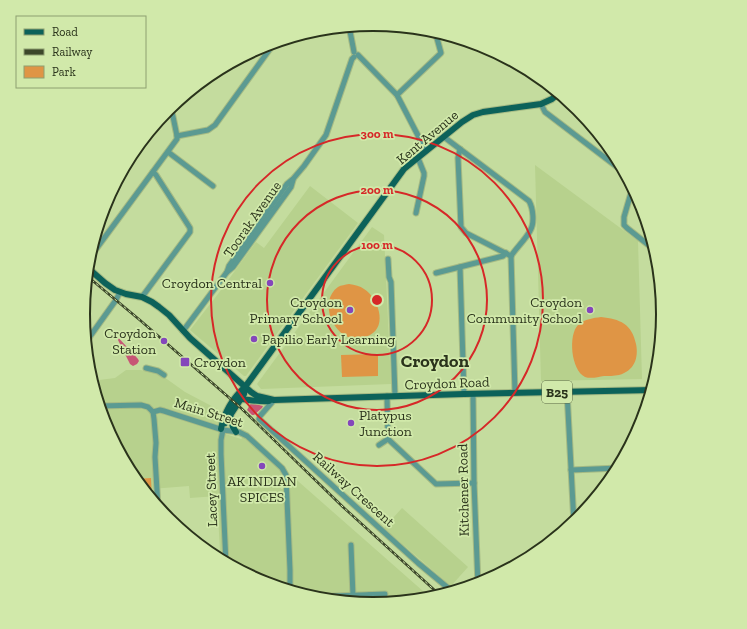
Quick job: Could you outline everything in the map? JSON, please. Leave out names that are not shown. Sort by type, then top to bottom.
[{"type":"main road","name":"Kent Avenue","points":[[222,430],[222,423],[228,408],[245,387],[404,169],[468,118],[483,112],[541,104],[555,97]]},
{"type":"main road","name":"Croydon Road","points":[[93,272],[113,289],[142,297],[152,302],[169,315],[190,338],[245,387],[257,396],[274,400],[646,390]]},
{"type":"main road","name":"Kent Avenue","points":[[222,430],[244,394],[245,387]]},
{"type":"main road","points":[[241,399],[262,402],[274,400]]},
{"type":"main road","points":[[230,415],[233,428],[236,432]]},
{"type":"street","points":[[351,32],[356,54],[397,95],[426,152]]},
{"type":"street","points":[[397,95],[441,53],[437,38]]},
{"type":"street","points":[[177,136],[208,130],[215,125],[268,52]]},
{"type":"street","name":"Toorak Avenue","points":[[183,331],[227,272],[229,266],[287,184],[293,179],[326,135],[352,59],[356,54]]},
{"type":"street","points":[[541,104],[545,112],[614,164]]},
{"type":"street","points":[[99,245],[177,139],[173,114]]},
{"type":"street","points":[[444,137],[529,201],[531,205],[533,215],[531,230],[511,256],[515,393]]},
{"type":"street","points":[[460,149],[458,158],[461,227],[466,233],[511,256]]},
{"type":"street","points":[[168,152],[213,186]]},
{"type":"street","points":[[416,213],[424,176],[418,158]]},
{"type":"street","points":[[142,297],[190,232],[190,228],[156,174],[153,172]]},
{"type":"street","points":[[630,195],[624,217],[624,225],[648,245]]},
{"type":"street","points":[[436,273],[503,256],[506,253]]},
{"type":"street","points":[[388,259],[389,277],[391,282],[395,396]]},
{"type":"street","points":[[460,267],[464,394]]},
{"type":"street","points":[[91,335],[120,292]]},
{"type":"street","points":[[146,368],[158,370],[164,375]]},
{"type":"street","points":[[567,392],[574,515]]},
{"type":"street","name":"Kitchener Road","points":[[473,394],[474,483],[478,578]]},
{"type":"street","points":[[387,396],[388,439],[436,484],[474,483]]},
{"type":"street","name":"Railway Crescent","points":[[274,400],[259,419],[418,563],[448,588]]},
{"type":"street","name":"Main Street","points":[[105,406],[141,405],[148,407],[152,412],[160,410],[222,430],[242,433],[283,469],[286,478],[290,585]]},
{"type":"street","points":[[152,412],[156,443],[155,457],[157,498]]},
{"type":"street","name":"Lacey Street","points":[[222,430],[220,434],[226,556]]},
{"type":"street","points":[[379,445],[388,439]]},
{"type":"street","points":[[571,470],[611,468]]},
{"type":"street","points":[[351,545],[353,596]]},
{"type":"street","points":[[341,596],[385,594]]},
{"type":"shaded area","name":"Croydon Community School","points":[[535,165],[638,241],[642,379],[541,381]]},
{"type":"shaded area","name":"Croydon Central","points":[[310,186],[358,223],[246,376],[244,376],[190,330],[256,242],[264,248]]},
{"type":"shaded area","name":"Croydon Primary School","points":[[372,227],[384,235],[391,384],[261,389],[257,384]]},
{"type":"shaded area","points":[[115,334],[138,359],[139,361],[137,364],[133,366],[130,364]]},
{"type":"shaded area","points":[[126,370],[140,370],[160,373],[185,392],[221,411],[221,416],[216,431],[241,439],[248,433],[281,464],[281,489],[292,488],[291,475],[426,594],[374,598],[336,596],[318,593],[282,583],[248,569],[218,551],[220,551],[217,496],[190,498],[189,486],[151,489],[150,478],[143,478],[128,456],[119,440],[105,406],[98,380],[115,378]]},
{"type":"shaded area","points":[[251,403],[263,406],[254,415],[247,410]]},
{"type":"shaded area","points":[[402,508],[468,567],[451,586],[384,528]]},
{"type":"green space","points":[[349,284],[361,287],[369,293],[377,305],[380,319],[379,325],[370,335],[358,338],[348,337],[340,332],[333,323],[329,304],[331,294],[338,287]]},
{"type":"green space","points":[[601,317],[614,319],[628,327],[632,332],[636,344],[636,359],[632,367],[619,375],[587,378],[580,373],[574,360],[572,352],[573,336],[578,325],[583,321]]},
{"type":"green space","points":[[378,354],[378,376],[342,377],[341,355]]},
{"type":"green space","points":[[143,478],[151,478],[152,490],[149,487]]},
{"type":"railway","points":[[92,280],[241,408],[343,507],[436,591]]},
{"type":"place","name":"Croydon Central","points":[[270,283]]},
{"type":"place","name":"Croydon Primary School","points":[[350,310]]},
{"type":"place","name":"Croydon Community School","points":[[590,310]]},
{"type":"place","name":"Papilio Early Learning","points":[[254,339]]},
{"type":"place","name":"Croydon Station","points":[[164,341]]},
{"type":"place","name":"Croydon","points":[[185,362]]},
{"type":"place","name":"Platypus Junction","points":[[351,423]]},
{"type":"place","name":"AK INDIAN SPICES","points":[[262,466]]},
{"type":"district","name":"Croydon","points":[[435,361]]}]
